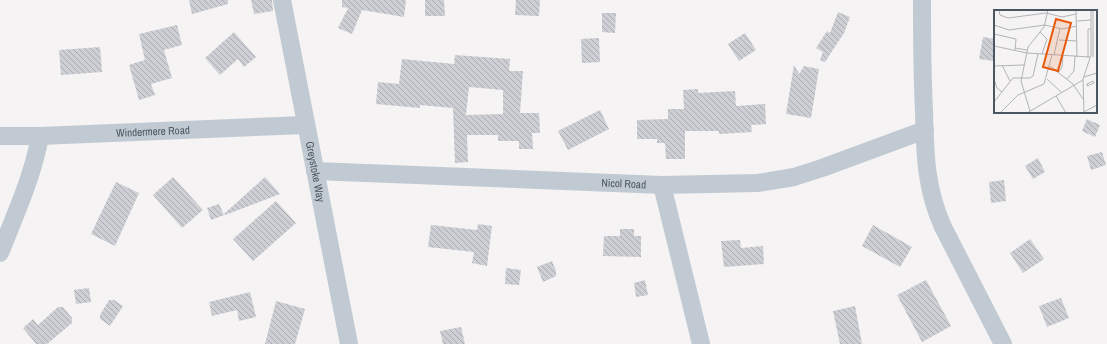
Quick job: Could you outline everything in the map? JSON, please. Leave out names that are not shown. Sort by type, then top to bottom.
[{"type":"street","name":"Greystoke Way","points":[[282,0],[305,125],[349,344]]},
{"type":"street","points":[[922,0],[922,68],[927,173],[936,211],[942,227],[1002,344]]},
{"type":"street","name":"Windermere Road","points":[[0,136],[40,136],[305,125]]},
{"type":"street","name":"Nicol Road","points":[[315,171],[662,185],[758,183],[794,177],[925,130]]},
{"type":"street","points":[[0,253],[30,176],[37,154],[40,136]]},
{"type":"street","points":[[662,185],[701,344]]},
{"type":"building","points":[[189,0],[228,0],[228,4],[192,14]]},
{"type":"building","points":[[251,0],[272,0],[273,11],[254,14]]},
{"type":"building","points":[[342,0],[406,0],[404,17],[362,10],[352,34],[338,28],[348,8],[342,7]]},
{"type":"building","points":[[425,0],[444,0],[445,16],[425,16]]},
{"type":"building","points":[[516,0],[540,0],[539,16],[515,15]]},
{"type":"building","points":[[838,12],[850,17],[844,33],[825,62],[820,60],[823,52],[816,48],[827,31],[830,33]]},
{"type":"building","points":[[602,13],[616,13],[615,33],[602,32]]},
{"type":"building","points":[[177,25],[182,45],[164,50],[172,78],[151,84],[155,95],[139,100],[129,65],[145,60],[139,34]]},
{"type":"building","points":[[234,32],[256,57],[244,67],[238,59],[220,75],[205,58]]},
{"type":"building","points":[[745,33],[756,50],[739,61],[728,44]]},
{"type":"building","points":[[983,37],[994,39],[994,61],[979,59]]},
{"type":"building","points":[[599,38],[600,62],[582,63],[581,39]]},
{"type":"building","points":[[100,47],[102,72],[61,75],[59,50]]},
{"type":"building","points":[[455,55],[510,59],[509,71],[523,71],[520,113],[539,113],[540,133],[532,133],[533,149],[519,149],[519,141],[498,141],[498,135],[467,135],[468,162],[455,163],[453,108],[420,105],[420,108],[376,104],[378,82],[399,84],[402,59],[454,64]],"holes":[[[469,87],[503,90],[503,114],[466,115]]]},
{"type":"building","points":[[794,65],[799,74],[804,66],[819,69],[811,118],[786,114]]},
{"type":"building","points":[[698,89],[698,93],[735,91],[736,106],[765,104],[766,124],[751,125],[752,132],[719,134],[719,131],[685,131],[685,159],[666,159],[665,143],[657,143],[657,139],[637,139],[637,120],[668,119],[668,109],[684,109],[683,90]]},
{"type":"building","points":[[600,110],[609,129],[568,150],[558,131]]},
{"type":"building","points":[[1087,119],[1100,125],[1095,137],[1082,131]]},
{"type":"building","points":[[1102,152],[1106,165],[1091,170],[1087,156]]},
{"type":"building","points":[[1038,158],[1045,172],[1033,179],[1025,166]]},
{"type":"building","points":[[173,177],[203,210],[182,228],[153,195]]},
{"type":"building","points":[[265,177],[280,194],[225,215],[224,214]]},
{"type":"building","points":[[1004,180],[1006,201],[991,203],[989,182]]},
{"type":"building","points":[[116,182],[139,193],[115,246],[91,234]]},
{"type":"building","points":[[276,201],[296,223],[253,261],[233,239]]},
{"type":"building","points":[[219,204],[224,215],[211,220],[207,208]]},
{"type":"building","points":[[478,224],[492,226],[487,266],[472,263],[474,252],[428,247],[431,225],[477,230]]},
{"type":"building","points":[[873,225],[912,247],[900,267],[862,246]]},
{"type":"building","points":[[620,229],[634,229],[634,236],[641,236],[641,257],[603,256],[604,236],[620,236]]},
{"type":"building","points":[[1030,239],[1044,259],[1023,273],[1010,253]]},
{"type":"building","points":[[740,240],[741,248],[763,246],[764,264],[724,267],[721,241]]},
{"type":"building","points":[[552,261],[556,271],[556,276],[543,282],[537,267]]},
{"type":"building","points":[[506,268],[521,270],[519,285],[505,284]]},
{"type":"building","points":[[645,280],[648,295],[636,297],[634,283]]},
{"type":"building","points":[[926,280],[951,326],[922,342],[897,295]]},
{"type":"building","points":[[89,288],[91,302],[76,304],[74,290]]},
{"type":"building","points":[[250,292],[256,317],[239,321],[237,310],[212,316],[209,302]]},
{"type":"building","points":[[1061,298],[1069,318],[1047,327],[1039,306]]},
{"type":"building","points":[[109,300],[114,300],[123,306],[110,326],[100,319],[100,315]]},
{"type":"building","points":[[276,301],[305,309],[295,344],[265,344]]},
{"type":"building","points":[[855,306],[862,344],[840,344],[833,311]]},
{"type":"building","points":[[58,307],[63,307],[72,318],[72,323],[47,344],[36,344],[23,328],[33,319],[38,325]]},
{"type":"building","points":[[461,327],[465,344],[443,344],[440,331]]}]
